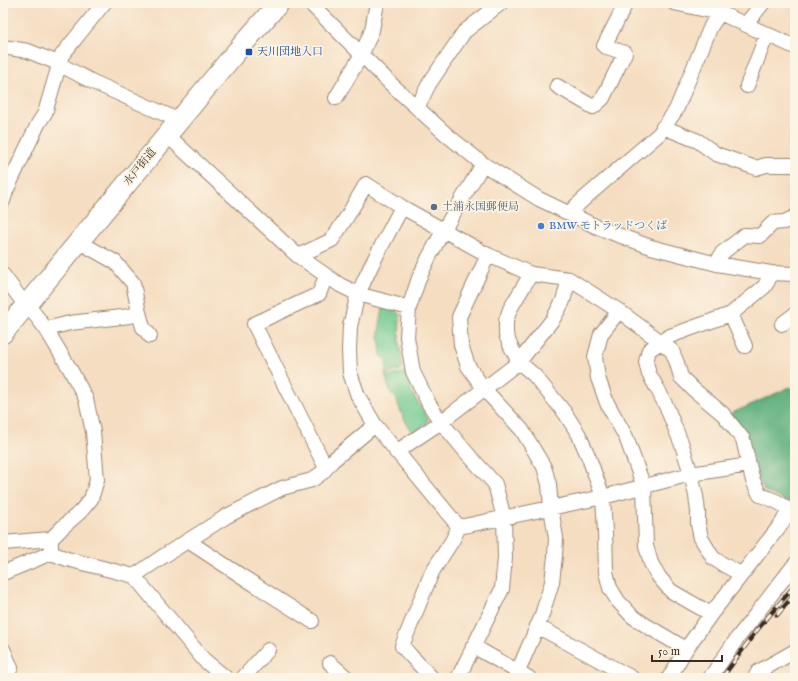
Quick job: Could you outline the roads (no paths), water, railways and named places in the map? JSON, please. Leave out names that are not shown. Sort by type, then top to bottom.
[{"type":"highway","name":"水戸街道","points":[[3,333],[236,52],[279,3]]},
{"type":"street","points":[[3,201],[6,191],[38,124],[45,113],[62,55],[104,3]]},
{"type":"street","points":[[310,3],[391,84],[447,135],[483,164],[538,199],[618,236],[651,246],[717,264],[771,273],[795,274]]},
{"type":"street","points":[[336,98],[362,54],[372,30],[377,3]]},
{"type":"street","points":[[417,108],[429,84],[464,32],[501,3]]},
{"type":"street","points":[[558,86],[592,107],[603,98],[625,53],[604,46],[626,3]]},
{"type":"street","points":[[674,3],[717,8],[746,24],[795,47]]},
{"type":"street","points":[[746,24],[763,3]]},
{"type":"street","points":[[570,213],[586,197],[659,134],[676,110],[717,8]]},
{"type":"street","points":[[747,86],[767,34]]},
{"type":"street","points":[[3,47],[28,51],[59,64],[93,82],[168,116],[172,129],[298,256],[340,285],[358,294],[409,308]]},
{"type":"street","points":[[663,127],[698,141],[716,154],[756,168],[766,165],[795,165]]},
{"type":"street","points":[[458,678],[502,589],[505,558],[504,518],[495,484],[441,422],[429,404],[413,372],[407,337],[409,308],[419,278],[443,231],[483,164]]},
{"type":"street","points":[[298,256],[332,240],[366,184],[443,231],[488,255],[531,274],[569,279],[619,311],[672,351],[677,363],[680,377],[723,414],[743,440],[748,465],[753,481],[760,495],[780,503],[791,512],[711,614],[686,649],[669,678]]},
{"type":"street","points":[[402,207],[358,294],[350,326],[350,373],[358,396],[375,425],[459,527]]},
{"type":"street","points":[[717,264],[722,253],[745,235],[760,236],[773,223],[784,222],[795,217]]},
{"type":"street","points":[[80,241],[115,262],[134,283],[143,327],[150,336]]},
{"type":"street","points":[[488,255],[459,317],[461,344],[468,366],[484,389],[522,430],[544,467],[549,484],[556,538],[552,582],[537,626],[521,662],[521,676]]},
{"type":"street","points":[[741,574],[713,558],[702,538],[698,524],[696,496],[682,445],[667,408],[649,374],[646,362],[649,350],[670,336],[731,314],[764,286],[771,273]]},
{"type":"street","points":[[531,274],[510,310],[506,321],[506,335],[510,347],[519,362],[534,375],[565,412],[579,435],[589,458],[603,497],[606,572],[610,588],[618,601],[632,616],[686,649]]},
{"type":"street","points":[[3,275],[46,329],[70,369],[86,400],[93,432],[97,480],[91,499],[80,512],[64,526],[51,546],[3,574]]},
{"type":"street","points":[[326,276],[319,294],[254,324],[326,468]]},
{"type":"street","points":[[396,452],[441,422],[519,362],[553,320],[563,301],[569,279]]},
{"type":"street","points":[[619,311],[601,334],[595,357],[598,378],[607,403],[626,437],[644,487],[646,546],[651,563],[659,577],[671,590],[711,614]]},
{"type":"street","points":[[46,329],[70,322],[130,316],[139,313]]},
{"type":"street","points":[[731,314],[746,346]]},
{"type":"street","points":[[782,324],[795,314]]},
{"type":"street","points":[[134,576],[227,516],[282,488],[312,480],[323,472],[332,461],[375,425]]},
{"type":"street","points":[[459,527],[603,497],[691,474],[748,465]]},
{"type":"street","points":[[432,678],[415,662],[402,646],[432,572],[452,541],[459,527]]},
{"type":"street","points":[[188,541],[312,621]]},
{"type":"street","points":[[3,543],[51,546],[74,561],[134,576],[204,660],[226,678]]},
{"type":"street","points":[[710,678],[736,640],[795,564]]},
{"type":"street","points":[[537,626],[632,678]]},
{"type":"street","points":[[473,646],[521,676]]},
{"type":"street","points":[[3,649],[11,668]]},
{"type":"street","points":[[243,678],[268,650]]},
{"type":"street","points":[[755,678],[758,672],[795,651]]},
{"type":"street","points":[[330,663],[347,678]]},
{"type":"railway","points":[[722,678],[757,630],[795,585]]},
{"type":"railway","points":[[777,615],[795,594]]},
{"type":"place","name":"天川団地入口","points":[[249,52]]},
{"type":"place","name":"土浦永国郵便局","points":[[434,207]]},
{"type":"place","name":"BMW モトラッドつくば","points":[[541,226]]}]
